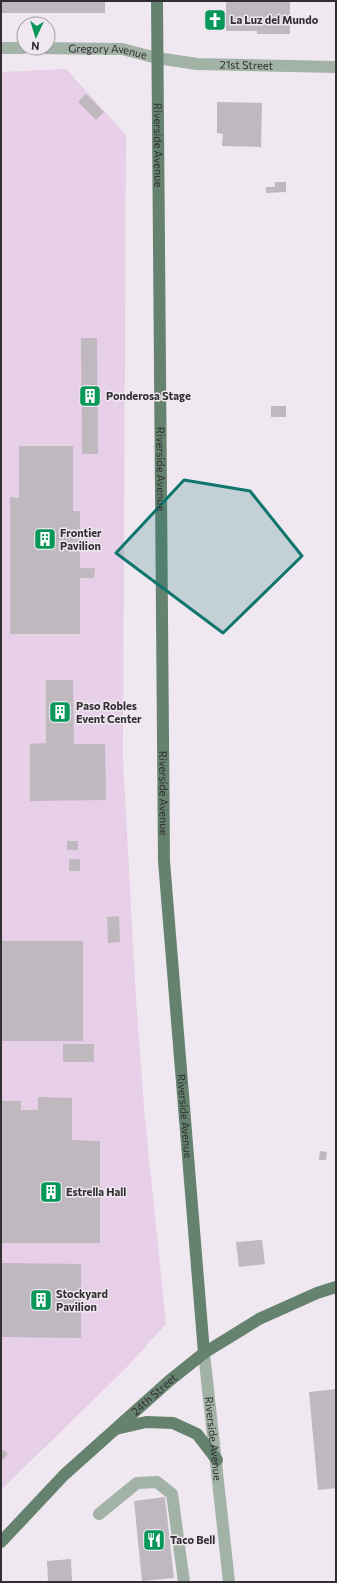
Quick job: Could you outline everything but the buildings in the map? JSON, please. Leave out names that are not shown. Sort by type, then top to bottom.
[{"type":"main road","name":"Riverside Avenue","points":[[157,1],[164,860],[204,1353]]},
{"type":"main road","name":"24th Street","points":[[1,1542],[64,1475],[113,1430],[204,1353],[259,1320],[317,1293],[336,1287]]},
{"type":"main road","points":[[113,1430],[146,1422],[173,1423],[197,1434],[217,1460]]},
{"type":"street","points":[[1,48],[16,48]]},
{"type":"street","name":"Gregory Avenue","points":[[56,48],[122,49],[157,58]]},
{"type":"street","name":"21st Street","points":[[157,58],[197,64],[336,67]]},
{"type":"street","name":"Riverside Avenue","points":[[204,1353],[217,1460],[229,1582]]},
{"type":"street","points":[[99,1514],[137,1482],[157,1482],[172,1494],[184,1582]]},
{"type":"highlighted area","points":[[184,480],[250,491],[302,556],[223,633],[116,553]]},
{"type":"shaded area","points":[[66,69],[126,135],[123,759],[136,999],[145,1119],[166,1324],[127,1367],[1,1490],[1,72]]},
{"type":"place","name":"La Luz del Mundo","points":[[215,20]]},
{"type":"place","name":"Ponderosa Stage","points":[[90,396]]},
{"type":"place","name":"Frontier Pavilion","points":[[45,539]]},
{"type":"place","name":"Paso Robles Event Center","points":[[60,712]]},
{"type":"place","name":"Estrella Hall","points":[[51,1192]]},
{"type":"place","name":"Stockyard Pavilion","points":[[41,1300]]},
{"type":"place","name":"Taco Bell","points":[[154,1540]]}]
